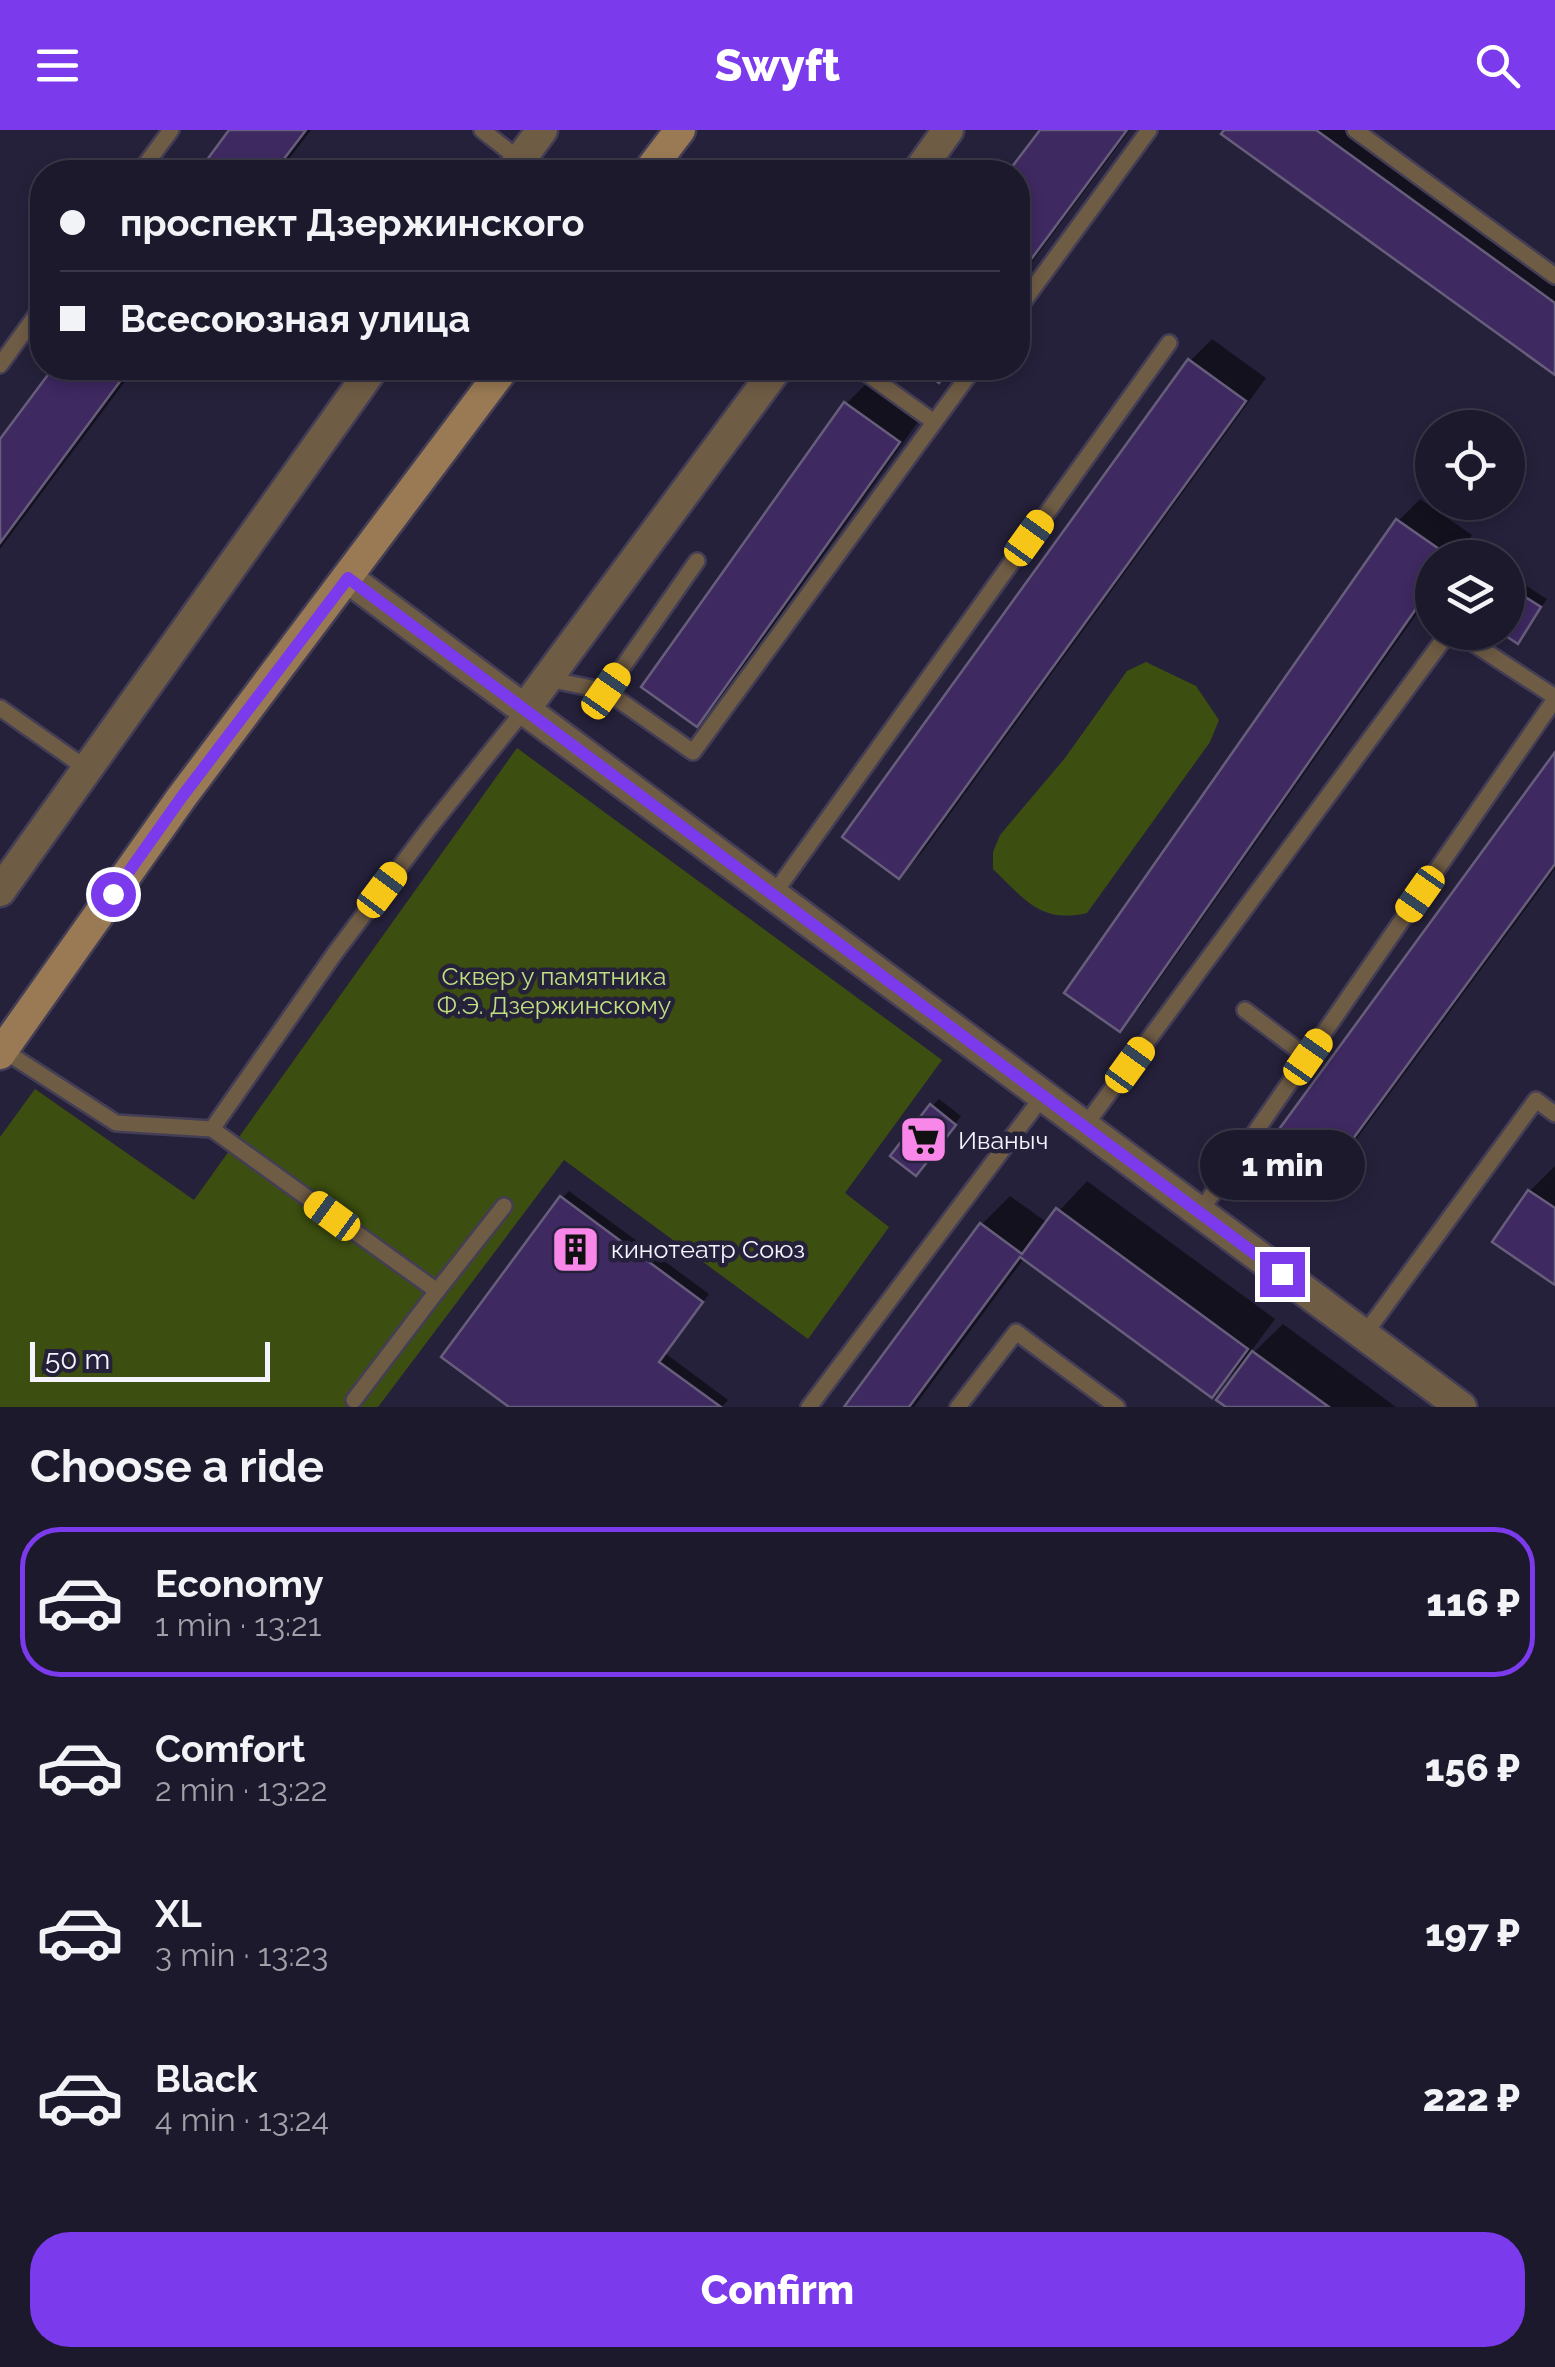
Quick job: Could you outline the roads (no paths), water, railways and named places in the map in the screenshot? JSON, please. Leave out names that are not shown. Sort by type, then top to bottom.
[{"type":"main road","points":[[657,160],[680,130]]},
{"type":"main road","points":[[2,1052],[181,798],[495,380]]},
{"type":"street","points":[[520,160],[542,130]]},
{"type":"street","points":[[927,160],[948,130]]},
{"type":"street","points":[[0,891],[364,380]]},
{"type":"street","points":[[524,710],[767,380]]},
{"type":"street","points":[[348,578],[1461,1407]]},
{"type":"lane","points":[[149,160],[172,130]]},
{"type":"lane","points":[[482,130],[510,160]]},
{"type":"lane","points":[[1030,292],[1148,130]]},
{"type":"lane","points":[[1355,130],[1555,276]]},
{"type":"lane","points":[[0,365],[30,324]]},
{"type":"lane","points":[[773,896],[1169,343]]},
{"type":"lane","points":[[876,380],[934,422]]},
{"type":"lane","points":[[548,679],[606,691],[693,752],[965,380]]},
{"type":"lane","points":[[606,691],[697,561]]},
{"type":"lane","points":[[1084,1127],[1439,650]]},
{"type":"lane","points":[[1200,1212],[1555,698],[1480,650]]},
{"type":"lane","points":[[0,708],[87,769]]},
{"type":"lane","points":[[212,1128],[335,953],[524,710]]},
{"type":"lane","points":[[1245,1010],[1308,1057]]},
{"type":"lane","points":[[2,1052],[116,1123],[212,1128],[437,1291]]},
{"type":"lane","points":[[809,1407],[1044,1096]]},
{"type":"lane","points":[[1364,1335],[1536,1100],[1555,1114]]},
{"type":"lane","points":[[354,1400],[504,1206]]},
{"type":"lane","points":[[958,1407],[1016,1332],[1117,1407]]},
{"type":"place","name":"Иваныч","points":[[923,1140]]},
{"type":"place","name":"кинотеатр Союз","points":[[576,1249]]},
{"type":"park label","name":"Сквер у памятника Ф.Э. Дзержинскому","points":[[554,990]]}]
